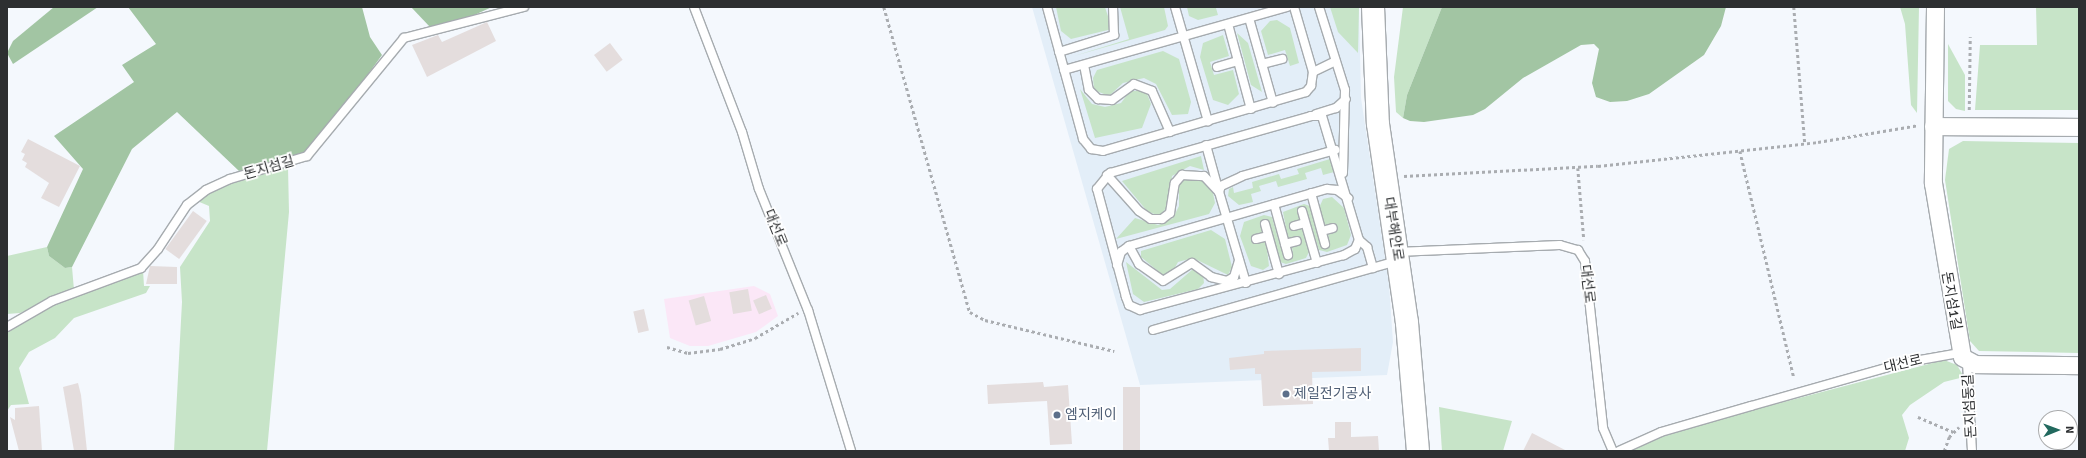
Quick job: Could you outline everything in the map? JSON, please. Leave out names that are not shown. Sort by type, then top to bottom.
[{"type":"street","name":"대부해안로","points":[[1373,7],[1374,74],[1407,323],[1418,451]]},
{"type":"street","points":[[1374,74],[1381,7]]},
{"type":"street","name":"돈지섬1길","points":[[1935,7],[1926,126],[1936,210],[1964,357]]},
{"type":"street","points":[[1926,126],[2079,127]]},
{"type":"street","points":[[1407,323],[1416,339],[1426,451]]},
{"type":"street","points":[[1408,451],[1405,377],[1410,355]]},
{"type":"street","points":[[1964,357],[2079,365]]},
{"type":"lane","name":"돈지섬길","points":[[9,323],[52,301],[141,268],[158,249],[187,205],[206,190],[230,179],[307,156],[404,38],[524,7]]},
{"type":"lane","name":"대선로","points":[[694,7],[742,132],[760,189],[808,310],[851,451]]},
{"type":"lane","points":[[1047,7],[1083,139],[1091,149],[1103,151],[1273,103],[1306,92],[1311,86],[1313,72],[1294,7]]},
{"type":"lane","points":[[1059,52],[1114,35],[1113,7]]},
{"type":"lane","points":[[1175,7],[1208,121]]},
{"type":"lane","points":[[1064,70],[1286,7]]},
{"type":"lane","points":[[1319,7],[1346,99],[1342,176]]},
{"type":"lane","points":[[1249,18],[1273,103]]},
{"type":"lane","points":[[1228,24],[1252,109]]},
{"type":"lane","points":[[1262,64],[1282,59]]},
{"type":"lane","points":[[1217,67],[1238,61]]},
{"type":"lane","points":[[1313,72],[1336,61]]},
{"type":"lane","points":[[1084,65],[1089,90],[1098,99],[1112,100],[1134,84],[1152,90],[1170,132]]},
{"type":"lane","points":[[1346,99],[1336,108],[1311,116],[1206,145],[1107,175],[1099,182],[1097,197],[1117,267],[1130,305],[1140,310],[1317,263],[1350,252],[1359,240]]},
{"type":"lane","points":[[1311,116],[1326,120],[1349,199],[1359,240],[1367,247],[1373,268]]},
{"type":"lane","points":[[1206,145],[1246,283]]},
{"type":"lane","points":[[1219,192],[1228,181],[1334,150]]},
{"type":"lane","points":[[1107,175],[1139,211],[1151,219],[1162,219],[1170,213],[1175,183],[1182,175],[1204,176],[1219,192]]},
{"type":"lane","points":[[1117,267],[1121,252],[1129,246],[1332,188],[1349,199]]},
{"type":"lane","points":[[1311,194],[1325,244]]},
{"type":"lane","points":[[1274,204],[1288,255]]},
{"type":"lane","points":[[1302,211],[1317,263]]},
{"type":"lane","points":[[1294,226],[1306,223]]},
{"type":"lane","points":[[1265,224],[1279,274]]},
{"type":"lane","points":[[1322,231],[1333,228]]},
{"type":"lane","points":[[1256,239],[1268,236]]},
{"type":"lane","points":[[1285,244],[1297,241]]},
{"type":"lane","name":"대선로","points":[[1153,330],[1373,268],[1397,256],[1560,245],[1578,250],[1585,261],[1601,412],[1613,451]]},
{"type":"lane","points":[[1129,246],[1139,264],[1163,281],[1192,263],[1211,277],[1227,281],[1234,277],[1239,260]]},
{"type":"lane","name":"대선로","points":[[1619,451],[1661,432],[1903,363],[1964,357]]},
{"type":"lane","name":"돈지섬동길","points":[[1964,357],[1972,419],[1972,451]]},
{"type":"path","points":[[884,7],[970,312],[985,320],[1114,351]]},
{"type":"path","points":[[1794,7],[1805,144]]},
{"type":"path","points":[[1969,126],[1970,37]]},
{"type":"path","points":[[1398,176],[1578,168],[1805,144],[1926,126]]},
{"type":"path","points":[[1740,151],[1794,377]]},
{"type":"path","points":[[1578,168],[1585,261]]},
{"type":"path","points":[[667,347],[688,353],[740,343],[808,310]]},
{"type":"path","points":[[1918,417],[1954,432]]},
{"type":"path","points":[[1944,451],[1954,432],[1972,419]]},
{"type":"shaded area","points":[[1032,7],[1359,7],[1361,98],[1389,284],[1393,342],[1387,375],[1140,385]]},
{"type":"shaded area","points":[[754,286],[770,294],[778,316],[756,332],[708,346],[690,346],[670,338],[664,299]]},
{"type":"green space","points":[[54,7],[98,7],[13,64],[7,53],[13,41]]},
{"type":"green space","points":[[128,7],[362,7],[370,37],[382,55],[323,136],[305,153],[266,165],[239,171],[177,112],[132,149],[72,267],[65,268],[49,256],[47,247],[83,169],[54,136],[134,82],[122,65],[156,44]]},
{"type":"green space","points":[[411,7],[492,7],[470,17],[430,27]]},
{"type":"green space","points":[[1056,7],[1105,7],[1112,29],[1071,39],[1061,31]]},
{"type":"green space","points":[[1120,7],[1164,7],[1168,26],[1165,30],[1074,56],[1129,39]]},
{"type":"green space","points":[[1187,7],[1221,7],[1216,8],[1218,15],[1198,20],[1189,16]]},
{"type":"green space","points":[[1330,7],[1359,7],[1358,53],[1338,32]]},
{"type":"green space","points":[[1403,7],[1442,7],[1407,95],[1403,118],[1396,112],[1394,77]]},
{"type":"green space","points":[[1442,7],[1726,7],[1721,26],[1704,55],[1649,94],[1627,101],[1610,102],[1596,97],[1592,83],[1599,49],[1594,44],[1581,45],[1523,78],[1485,109],[1473,115],[1424,122],[1410,121],[1403,118],[1407,95]]},
{"type":"green space","points":[[1900,7],[1919,7],[1917,113],[1911,105],[1905,24]]},
{"type":"green space","points":[[2036,7],[2079,7],[2079,110],[1975,110],[1980,45],[2037,45]]},
{"type":"green space","points":[[1277,20],[1290,28],[1299,63],[1290,66],[1285,50],[1268,55],[1261,31],[1270,21]]},
{"type":"green space","points":[[1237,33],[1248,43],[1262,92],[1251,85]]},
{"type":"green space","points":[[1223,35],[1229,56],[1210,62],[1214,75],[1233,70],[1239,94],[1228,105],[1213,100],[1200,57],[1203,43]]},
{"type":"green space","points":[[1948,44],[1965,75],[1965,111],[1956,109],[1948,101]]},
{"type":"green space","points":[[1163,51],[1179,59],[1191,102],[1188,114],[1172,115],[1156,84],[1144,78],[1123,83],[1109,96],[1094,90],[1093,78],[1097,70]]},
{"type":"green space","points":[[1080,89],[1092,104],[1105,107],[1121,103],[1130,91],[1146,91],[1151,104],[1142,128],[1095,138]]},
{"type":"green space","points":[[1963,141],[2079,143],[2079,353],[1979,351],[1970,341],[1945,180],[1949,149]]},
{"type":"green space","points":[[1201,156],[1204,170],[1190,166],[1172,176],[1169,205],[1159,216],[1147,211],[1122,181]]},
{"type":"green space","points":[[1330,159],[1334,172],[1323,175],[1321,168],[1305,173],[1307,179],[1278,187],[1276,181],[1259,186],[1261,191],[1251,194],[1253,202],[1239,205],[1228,196],[1229,189],[1233,187],[1234,193],[1253,188],[1252,182],[1279,174],[1281,179],[1299,174],[1297,169]]},
{"type":"green space","points":[[288,167],[289,212],[267,451],[174,451],[182,302],[180,267],[210,221],[209,206],[197,201],[220,187]]},
{"type":"green space","points":[[1186,177],[1200,179],[1213,193],[1215,203],[1209,214],[1116,239],[1135,218],[1158,225],[1173,218],[1179,206],[1179,185]]},
{"type":"green space","points":[[1332,197],[1344,208],[1351,235],[1347,245],[1327,252],[1319,250],[1305,208],[1298,210],[1300,220],[1290,224],[1292,231],[1303,228],[1309,252],[1306,258],[1286,264],[1280,262],[1269,220],[1260,222],[1263,233],[1253,237],[1255,243],[1266,240],[1269,266],[1263,270],[1251,266],[1240,236],[1244,222],[1264,215],[1272,217],[1284,259],[1293,257],[1292,247],[1301,243],[1299,236],[1288,239],[1283,212],[1304,204],[1310,206],[1322,247],[1330,245],[1328,235],[1336,231],[1335,224],[1324,227],[1319,208],[1323,199]]},
{"type":"green space","points":[[1211,230],[1225,239],[1232,267],[1228,275],[1193,258],[1178,262],[1172,273],[1164,276],[1141,257],[1141,251]]},
{"type":"green space","points":[[47,247],[49,256],[65,268],[72,267],[74,290],[20,313],[7,314],[7,256]]},
{"type":"green space","points":[[1126,262],[1162,290],[1170,289],[1193,269],[1203,274],[1204,283],[1198,289],[1144,302],[1133,294]]},
{"type":"green space","points":[[143,270],[144,286],[150,286],[146,293],[74,318],[55,338],[29,352],[19,368],[29,404],[11,405],[7,411],[7,333],[39,310]]},
{"type":"green space","points":[[1944,360],[1957,365],[1964,377],[1944,382],[1910,405],[1902,415],[1909,438],[1905,451],[1629,451],[1661,437],[1749,411]]},
{"type":"green space","points":[[1439,407],[1512,421],[1503,451],[1442,451]]},
{"type":"building","points":[[487,22],[496,41],[427,77],[412,45],[438,35],[442,42]]},
{"type":"building","points":[[610,43],[623,60],[607,72],[594,55]]},
{"type":"building","points":[[28,139],[80,166],[59,207],[41,198],[49,183],[25,167],[27,163],[22,160],[25,154],[21,152]]},
{"type":"building","points":[[193,211],[207,221],[179,259],[165,249]]},
{"type":"building","points":[[150,266],[177,267],[177,284],[146,284]]},
{"type":"building","points":[[748,289],[752,311],[733,314],[729,292]]},
{"type":"building","points":[[766,295],[772,309],[759,314],[753,300]]},
{"type":"building","points":[[704,296],[711,321],[696,325],[689,300]]},
{"type":"building","points":[[644,309],[649,330],[638,333],[633,311]]},
{"type":"building","points":[[1361,348],[1361,371],[1312,372],[1313,404],[1263,406],[1261,374],[1255,374],[1255,368],[1230,370],[1229,358],[1264,354],[1264,351]]},
{"type":"building","points":[[1043,382],[1044,387],[1068,385],[1072,444],[1050,445],[1047,401],[988,404],[987,385]]},
{"type":"building","points":[[78,383],[81,395],[87,451],[74,451],[63,387]]},
{"type":"building","points":[[1123,387],[1140,387],[1140,451],[1123,451]]},
{"type":"building","points":[[39,406],[42,451],[19,451],[10,417],[15,420],[15,408]]},
{"type":"building","points":[[1335,422],[1351,422],[1351,437],[1378,436],[1379,451],[1329,451],[1328,438],[1335,438]]},
{"type":"building","points":[[1532,433],[1536,435],[1567,451],[1523,451]]},
{"type":"place","name":"제일전기공사","points":[[1286,394]]},
{"type":"place","name":"엠지케이","points":[[1057,415]]}]
